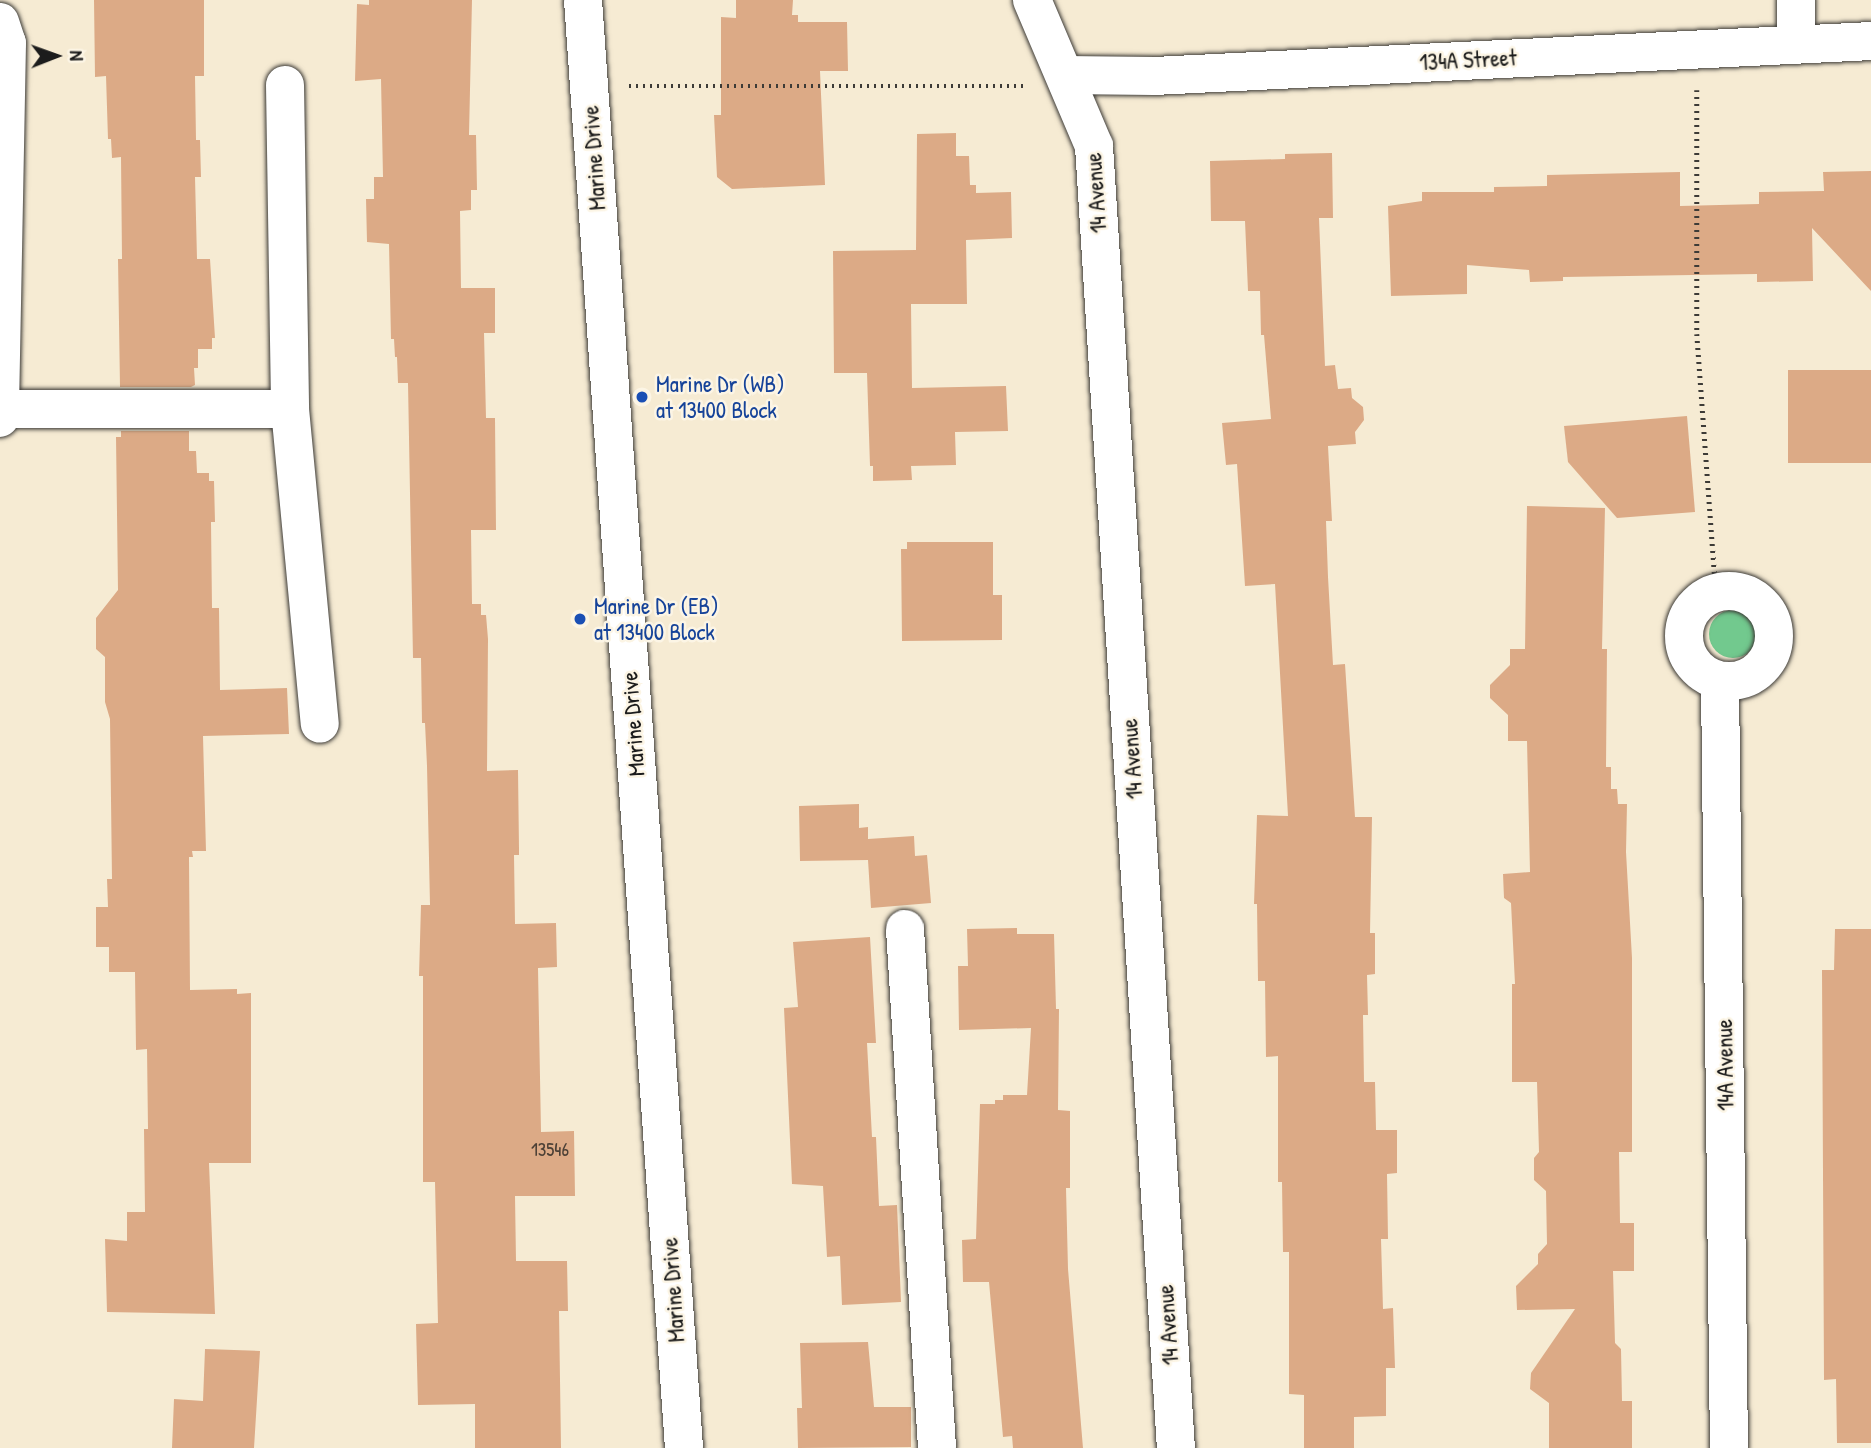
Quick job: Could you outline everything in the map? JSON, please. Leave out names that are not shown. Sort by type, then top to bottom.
[{"type":"street","name":"Marine Drive","points":[[583,0],[684,1448]]},
{"type":"street","name":"14 Avenue","points":[[1032,0],[1047,80],[1094,146],[1176,1448]]},
{"type":"street","points":[[1796,0],[1796,43]]},
{"type":"street","points":[[0,22],[8,43],[0,418]]},
{"type":"street","name":"134A Street","points":[[1047,80],[1871,41]]},
{"type":"street","points":[[285,85],[290,410],[320,724]]},
{"type":"street","points":[[0,409],[290,410]]},
{"type":"street","points":[[1731,591],[1759,601],[1774,627],[1770,656],[1761,669],[1736,682],[1720,682],[1707,677],[1688,658],[1683,632],[1694,607],[1716,592],[1731,591]]},
{"type":"street","name":"14A Avenue","points":[[1720,682],[1729,1448]]},
{"type":"street","points":[[905,929],[937,1448]]},
{"type":"path","points":[[625,86],[1019,88],[1047,80]]},
{"type":"path","points":[[1697,81],[1697,334],[1716,592]]},
{"type":"green space","points":[[1733,610],[1750,617],[1757,634],[1750,651],[1733,658],[1716,651],[1709,634],[1716,617]]},
{"type":"building","points":[[94,0],[204,0],[204,76],[195,76],[196,140],[200,140],[201,177],[195,177],[197,259],[210,259],[215,338],[212,338],[212,349],[198,349],[198,368],[194,368],[195,385],[191,387],[120,387],[118,259],[122,259],[121,157],[112,158],[111,139],[108,139],[106,76],[95,77]]},
{"type":"building","points":[[369,0],[472,0],[469,135],[476,135],[477,190],[471,190],[471,210],[460,211],[461,288],[495,288],[495,333],[484,333],[486,418],[495,418],[496,530],[471,530],[472,604],[481,604],[481,615],[486,615],[487,771],[518,770],[519,855],[514,855],[515,924],[556,923],[557,967],[538,968],[541,1132],[574,1131],[575,1196],[515,1196],[516,1261],[567,1261],[568,1311],[559,1311],[561,1448],[475,1448],[475,1404],[418,1405],[416,1324],[438,1323],[435,1182],[423,1182],[423,976],[419,976],[421,905],[430,905],[427,766],[425,723],[422,723],[421,658],[413,658],[408,383],[398,383],[397,357],[394,339],[391,339],[389,244],[367,242],[366,199],[374,199],[374,177],[383,177],[381,79],[355,81],[357,4],[369,5]]},
{"type":"building","points":[[736,0],[793,0],[792,15],[798,15],[798,22],[847,22],[848,71],[820,71],[825,185],[732,189],[717,177],[714,115],[721,115],[721,17],[736,18]]},
{"type":"building","points":[[956,133],[956,156],[969,156],[970,185],[976,185],[976,193],[1011,192],[1012,238],[966,240],[967,304],[911,304],[912,388],[1006,386],[1008,431],[955,432],[956,465],[911,466],[912,480],[873,481],[873,466],[870,466],[867,373],[834,373],[833,251],[916,250],[917,134]]},
{"type":"building","points":[[1332,153],[1333,218],[1319,218],[1325,366],[1335,365],[1338,389],[1351,388],[1352,398],[1363,407],[1364,420],[1355,432],[1356,444],[1328,446],[1332,521],[1326,521],[1328,577],[1333,665],[1345,664],[1355,817],[1372,817],[1370,933],[1375,933],[1375,974],[1367,975],[1368,1015],[1363,1015],[1364,1082],[1375,1082],[1376,1130],[1397,1130],[1397,1173],[1387,1174],[1388,1239],[1381,1239],[1383,1309],[1393,1308],[1395,1368],[1386,1368],[1386,1416],[1354,1417],[1354,1448],[1304,1448],[1304,1395],[1289,1394],[1289,1252],[1283,1252],[1282,1182],[1278,1182],[1278,1056],[1266,1057],[1265,981],[1258,981],[1257,904],[1254,904],[1257,815],[1288,816],[1275,584],[1245,586],[1237,464],[1226,465],[1222,423],[1271,419],[1264,335],[1261,335],[1260,291],[1248,291],[1245,221],[1211,221],[1210,161],[1285,159],[1285,154]]},
{"type":"building","points":[[1871,171],[1871,291],[1812,228],[1813,281],[1757,282],[1757,274],[1563,277],[1563,281],[1530,282],[1529,270],[1467,265],[1467,294],[1391,296],[1388,206],[1422,201],[1422,192],[1494,192],[1494,187],[1547,186],[1547,175],[1680,172],[1680,206],[1759,204],[1759,192],[1824,191],[1823,172]]},
{"type":"building","points":[[1788,370],[1871,370],[1871,463],[1788,463]]},
{"type":"building","points":[[1687,416],[1695,512],[1617,518],[1568,462],[1564,426]]},
{"type":"building","points":[[121,431],[189,431],[189,451],[196,451],[197,473],[209,473],[209,481],[214,481],[215,522],[211,522],[212,608],[219,608],[220,690],[287,688],[289,734],[203,736],[206,851],[192,851],[193,857],[189,857],[190,990],[237,989],[237,994],[251,993],[251,1163],[209,1163],[215,1314],[107,1312],[105,1239],[127,1241],[127,1212],[145,1212],[144,1129],[148,1129],[147,1049],[136,1050],[135,972],[109,972],[109,947],[96,947],[96,907],[108,907],[107,879],[112,879],[110,719],[105,702],[105,657],[96,649],[96,618],[118,590],[116,437],[121,437]]},
{"type":"building","points":[[1527,506],[1605,508],[1602,649],[1607,649],[1606,767],[1611,767],[1611,789],[1617,789],[1618,804],[1627,804],[1626,852],[1632,958],[1632,1152],[1619,1152],[1620,1223],[1634,1223],[1634,1271],[1613,1271],[1615,1343],[1621,1349],[1622,1401],[1632,1401],[1632,1448],[1549,1448],[1549,1403],[1530,1389],[1531,1373],[1575,1309],[1517,1310],[1516,1286],[1538,1264],[1538,1254],[1547,1244],[1546,1191],[1534,1180],[1534,1158],[1539,1152],[1537,1082],[1512,1082],[1512,984],[1515,984],[1511,903],[1504,898],[1503,874],[1530,872],[1527,741],[1508,741],[1508,715],[1490,698],[1490,685],[1510,665],[1510,649],[1525,649]]},
{"type":"building","points":[[907,542],[993,542],[993,595],[1002,595],[1002,640],[902,641],[901,549],[907,549]]},
{"type":"building","points":[[859,804],[859,828],[868,827],[868,839],[914,836],[915,856],[927,855],[931,903],[871,908],[868,860],[800,861],[799,806]]},
{"type":"building","points":[[1017,928],[1017,934],[1054,934],[1056,1009],[1059,1009],[1058,1110],[1070,1111],[1070,1188],[1066,1188],[1068,1269],[1083,1448],[1013,1448],[1012,1436],[1003,1437],[989,1282],[963,1282],[962,1240],[976,1239],[980,1104],[995,1104],[995,1100],[1003,1100],[1003,1095],[1027,1095],[1031,1028],[959,1030],[958,966],[968,966],[967,929]]},
{"type":"building","points":[[1835,929],[1871,929],[1871,1443],[1837,1443],[1836,1379],[1824,1380],[1822,970],[1834,970]]},
{"type":"building","points":[[870,937],[876,1043],[867,1043],[872,1137],[876,1137],[879,1206],[897,1205],[901,1302],[842,1305],[840,1256],[827,1257],[823,1186],[792,1184],[784,1008],[798,1007],[793,942]]},
{"type":"building","points":[[868,1342],[874,1407],[911,1407],[911,1447],[798,1448],[797,1408],[802,1408],[800,1343]]},
{"type":"building","points":[[205,1349],[260,1351],[254,1448],[172,1448],[174,1399],[203,1401]]},
{"type":"place","name":"Marine Dr (WB) at 13400 Block","points":[[642,397]]},
{"type":"place","name":"Marine Dr (EB) at 13400 Block","points":[[580,619]]}]
